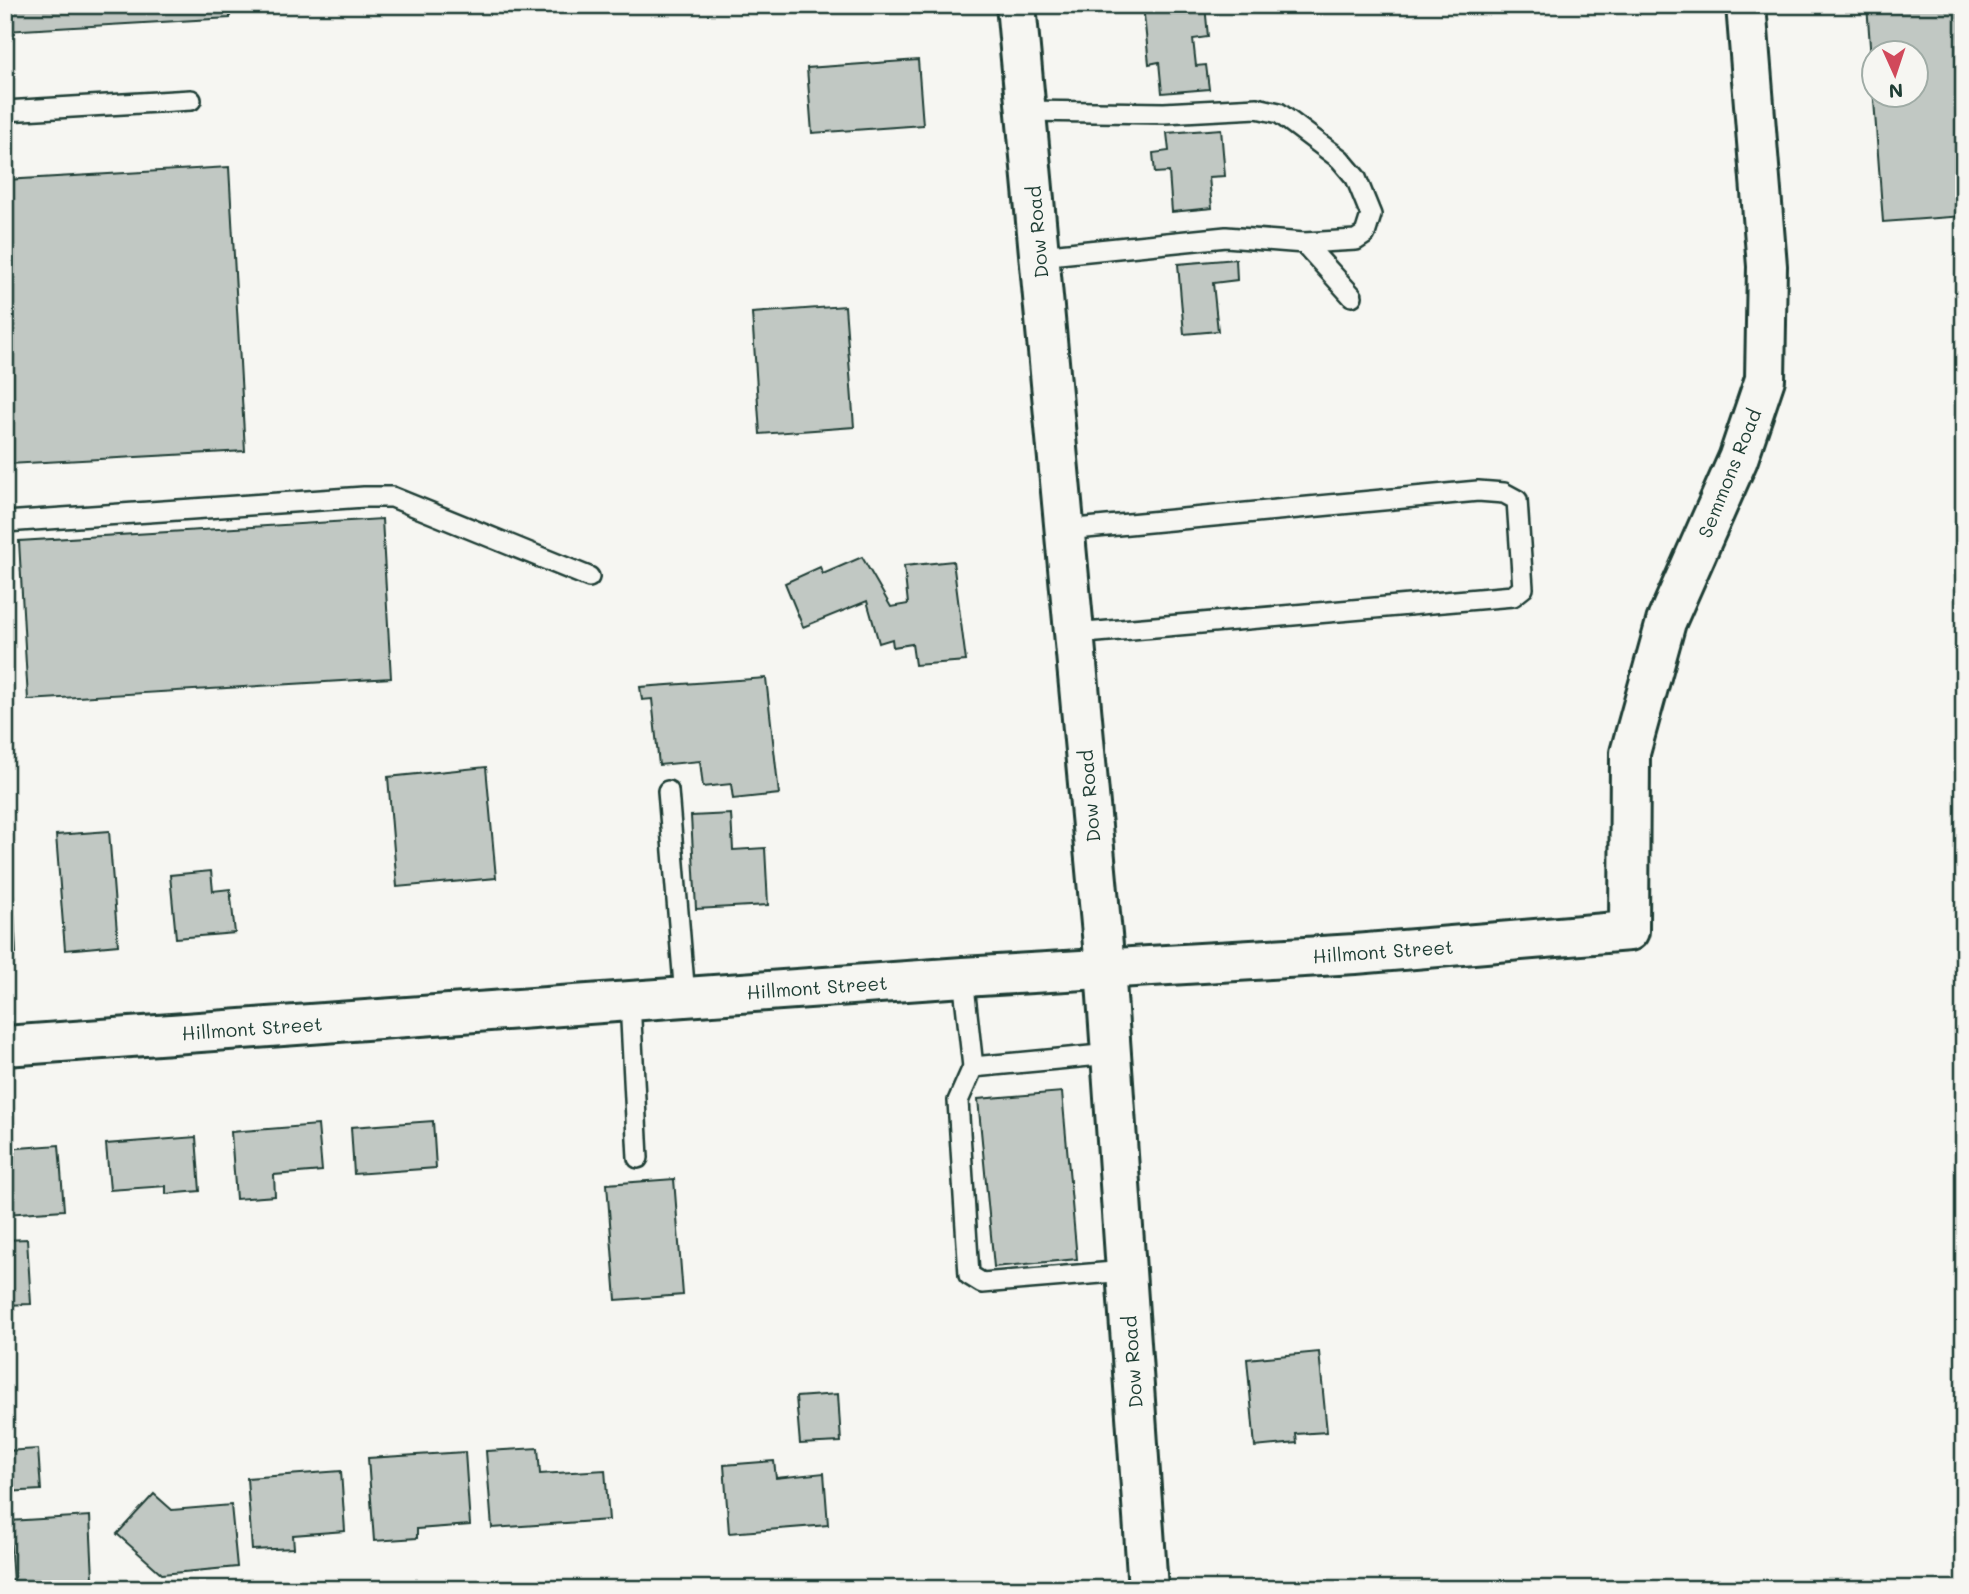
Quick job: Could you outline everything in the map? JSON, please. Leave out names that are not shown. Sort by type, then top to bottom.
[{"type":"street","name":"Dow Road","points":[[1016,5],[1105,967],[1148,1589]]},
{"type":"street","name":"Semmons Road","points":[[1629,931],[1630,753],[1666,622],[1738,459],[1765,379],[1767,267],[1746,5]]},
{"type":"street","name":"Hillmont Street","points":[[5,1046],[1105,967],[1356,954],[1629,931]]},
{"type":"lane","points":[[5,111],[191,100]]},
{"type":"lane","points":[[1026,111],[1164,113],[1257,108],[1279,113],[1340,159],[1356,178],[1371,215],[1365,234],[1356,240],[1304,243],[1226,237],[1039,256]]},
{"type":"lane","points":[[1304,243],[1352,296]]},
{"type":"lane","points":[[1065,530],[1478,491],[1504,493],[1517,500],[1523,588],[1513,596],[1074,635]]},
{"type":"lane","points":[[5,522],[364,497],[392,498],[589,577]]},
{"type":"lane","points":[[668,791],[685,997]]},
{"type":"lane","points":[[963,977],[973,1067],[958,1101],[969,1275],[982,1283],[1126,1271]]},
{"type":"lane","points":[[630,1001],[638,1158]]},
{"type":"lane","points":[[973,1067],[1111,1054]]},
{"type":"building","points":[[5,5],[230,5],[230,18],[5,31]]},
{"type":"building","points":[[1143,5],[1205,5],[1208,37],[1193,39],[1196,66],[1206,65],[1209,89],[1162,93],[1159,62],[1149,64]]},
{"type":"building","points":[[1867,5],[1964,5],[1964,216],[1883,222],[1875,108],[1930,108],[1930,38],[1869,38]]},
{"type":"building","points":[[918,60],[923,125],[812,133],[807,68]]},
{"type":"building","points":[[1221,129],[1225,176],[1209,177],[1212,208],[1172,212],[1169,172],[1155,173],[1153,153],[1169,151],[1167,133]]},
{"type":"building","points":[[229,167],[245,451],[9,464],[5,397],[5,180]]},
{"type":"building","points":[[1236,259],[1237,280],[1213,283],[1218,331],[1184,334],[1178,264]]},
{"type":"building","points":[[845,306],[854,427],[760,434],[752,313]]},
{"type":"building","points":[[382,519],[391,678],[28,700],[19,541]]},
{"type":"building","points":[[862,557],[891,607],[908,604],[904,566],[953,561],[966,661],[915,665],[912,644],[893,647],[892,639],[879,643],[867,601],[803,627],[785,583],[820,567],[823,574]]},
{"type":"building","points":[[766,678],[779,794],[733,799],[731,784],[703,787],[700,761],[659,765],[652,699],[642,700],[640,687]]},
{"type":"building","points":[[486,767],[496,878],[397,887],[388,777]]},
{"type":"building","points":[[731,814],[733,850],[765,848],[768,905],[696,909],[691,816]]},
{"type":"building","points":[[109,831],[118,945],[65,950],[56,835]]},
{"type":"building","points":[[211,871],[213,891],[230,889],[235,933],[176,938],[170,875]]},
{"type":"building","points":[[5,873],[12,873],[16,953],[5,954]]},
{"type":"building","points":[[1062,1092],[1077,1259],[994,1267],[978,1099]]},
{"type":"building","points":[[433,1121],[436,1168],[354,1174],[351,1127]]},
{"type":"building","points":[[318,1125],[322,1171],[274,1175],[275,1196],[236,1199],[231,1132]]},
{"type":"building","points":[[196,1137],[200,1191],[166,1194],[166,1186],[110,1190],[106,1144]]},
{"type":"building","points":[[59,1145],[64,1210],[5,1214],[5,1149]]},
{"type":"building","points":[[674,1179],[683,1295],[616,1300],[607,1184]]},
{"type":"building","points":[[27,1239],[31,1304],[5,1305],[5,1240]]},
{"type":"building","points":[[1319,1352],[1327,1432],[1296,1434],[1297,1443],[1255,1447],[1247,1359]]},
{"type":"building","points":[[838,1394],[841,1442],[800,1444],[796,1397]]},
{"type":"building","points":[[538,1448],[540,1474],[605,1470],[609,1520],[492,1528],[486,1451]]},
{"type":"building","points":[[38,1449],[41,1490],[5,1492],[5,1451]]},
{"type":"building","points":[[465,1452],[470,1525],[417,1529],[417,1538],[374,1541],[368,1458]]},
{"type":"building","points":[[774,1461],[776,1478],[824,1473],[828,1525],[729,1533],[724,1465]]},
{"type":"building","points":[[341,1471],[345,1531],[293,1535],[294,1548],[252,1550],[247,1478]]},
{"type":"building","points":[[154,1494],[172,1510],[231,1505],[237,1567],[162,1574],[117,1534]]},
{"type":"building","points":[[90,1516],[93,1578],[13,1583],[9,1521]]}]
